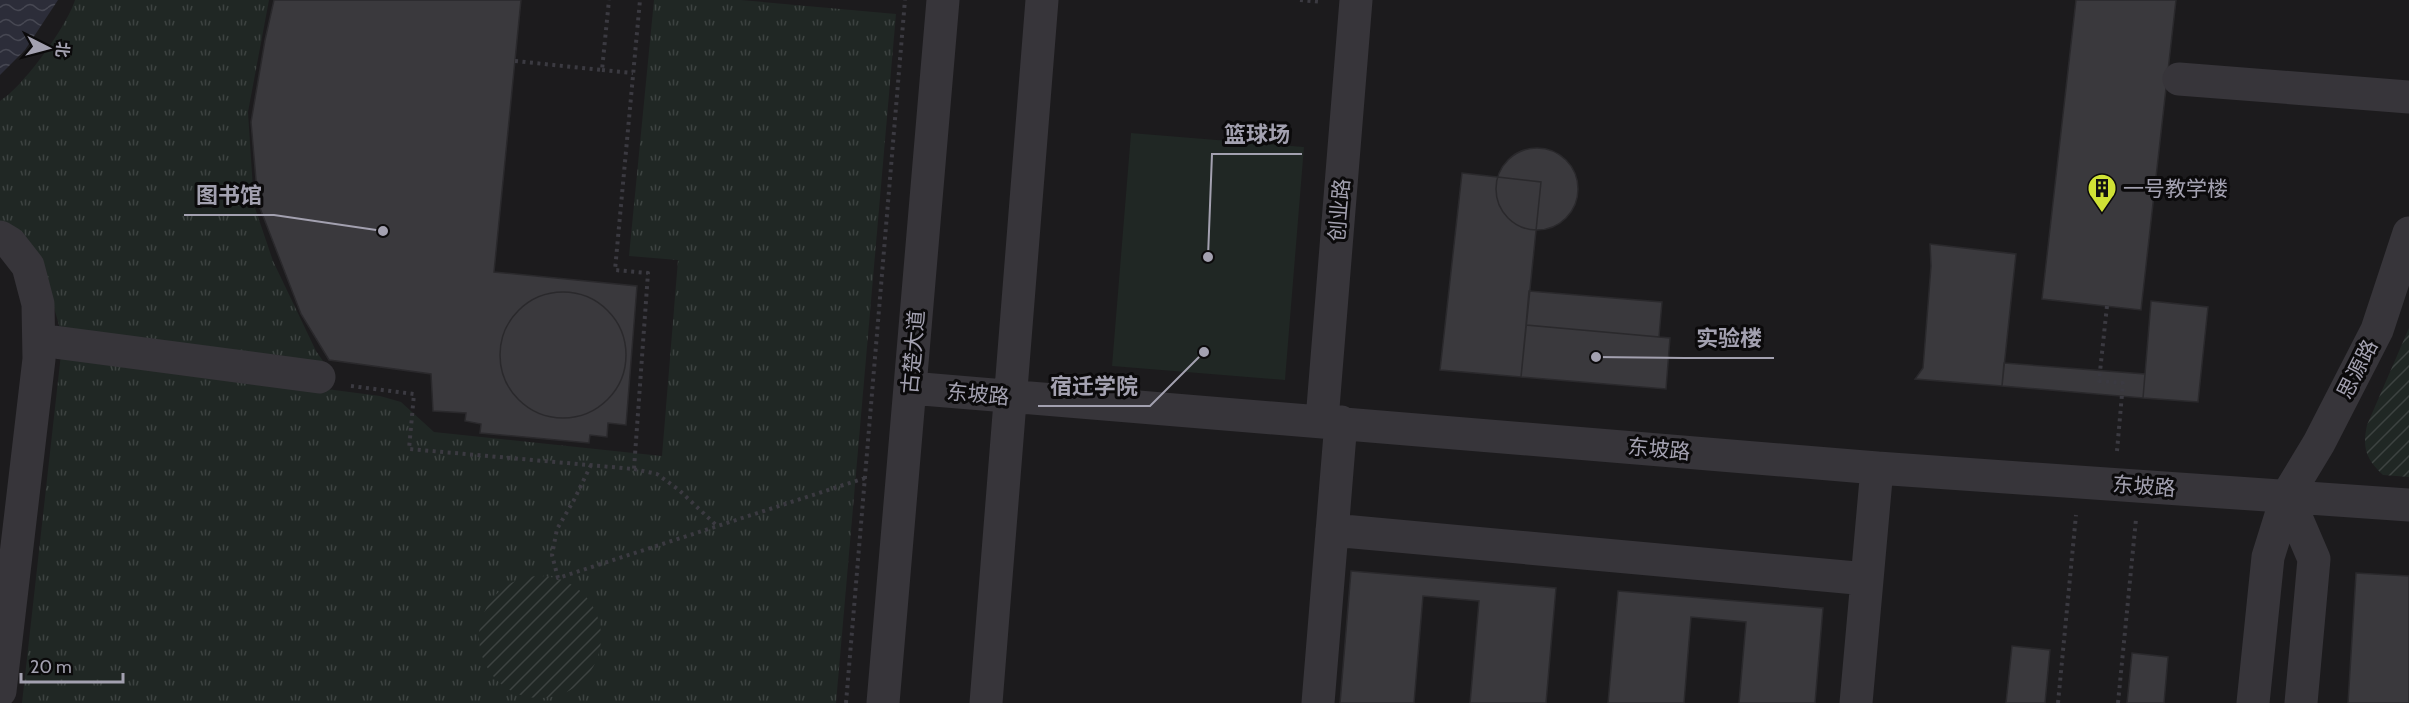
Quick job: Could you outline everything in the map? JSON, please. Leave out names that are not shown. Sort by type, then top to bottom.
[{"type":"lane","name":"古楚大道","points":[[883,703],[943,0]]},
{"type":"lane","points":[[986,703],[1042,0]]},
{"type":"lane","name":"创业路","points":[[1318,703],[1332,530],[1331,421],[1356,0]]},
{"type":"lane","points":[[2179,79],[2409,97]]},
{"type":"lane","name":"思源路","points":[[2253,703],[2268,557],[2287,496],[2319,443],[2377,330],[2409,233]]},
{"type":"lane","points":[[0,237],[10,243],[28,266],[38,304],[39,340],[39,359],[0,690]]},
{"type":"lane","points":[[39,340],[319,377]]},
{"type":"lane","name":"东坡路","points":[[910,388],[1331,421],[1877,468],[2409,505]]},
{"type":"lane","points":[[1856,703],[1877,468]]},
{"type":"lane","points":[[2287,496],[2314,559],[2301,703]]},
{"type":"lane","points":[[1332,530],[1867,579]]},
{"type":"path","points":[[602,70],[609,0]]},
{"type":"path","points":[[634,469],[648,273],[615,270],[640,0]]},
{"type":"path","points":[[846,703],[905,0]]},
{"type":"path","points":[[515,61],[633,73]]},
{"type":"path","points":[[2107,306],[2099,381],[2123,383],[2127,485],[2118,703]]},
{"type":"path","points":[[319,377],[334,384],[414,394],[409,449],[634,469],[657,474],[679,490],[717,526]]},
{"type":"path","points":[[591,465],[557,529],[552,555],[558,578],[865,478]]},
{"type":"path","points":[[2058,703],[2079,482]]},
{"type":"shaded area","points":[[0,0],[2409,0],[2409,703],[0,703]]},
{"type":"green space","points":[[75,0],[269,0],[248,112],[254,205],[273,261],[316,351],[328,368],[61,332],[48,287],[0,221],[0,101],[32,70],[54,40]]},
{"type":"green space","points":[[654,0],[741,0],[896,14],[836,703],[22,703],[61,354],[380,396],[401,402],[434,432],[662,456],[678,260],[629,256]]},
{"type":"green space","points":[[1131,133],[1304,147],[1285,380],[1112,366]]},
{"type":"green space","points":[[2409,328],[2409,477],[2383,475],[2369,458],[2365,447],[2367,425]]},
{"type":"green space","points":[[540,576],[563,581],[574,586],[583,594],[591,603],[596,614],[601,637],[596,660],[591,671],[583,680],[574,688],[563,693],[540,698],[517,693],[506,688],[497,680],[489,671],[484,660],[479,637],[484,614],[489,603],[497,594],[506,586],[517,581]]},
{"type":"water","points":[[0,0],[58,0],[25,50],[0,75]]},
{"type":"building","points":[[274,0],[521,0],[494,272],[637,286],[626,425],[608,423],[607,437],[590,435],[589,443],[480,433],[481,424],[465,421],[466,413],[433,411],[431,374],[329,360],[301,314],[258,203],[251,122]]},
{"type":"building","name":"一号教学楼","points":[[2076,0],[2176,0],[2141,310],[2042,299]]},
{"type":"building","points":[[1537,148],[1553,151],[1566,160],[1575,173],[1578,189],[1575,205],[1566,218],[1553,227],[1537,230],[1521,227],[1508,218],[1499,205],[1496,189],[1499,173],[1508,160],[1521,151]]},
{"type":"building","points":[[1462,173],[1541,182],[1521,377],[1440,370]]},
{"type":"building","points":[[1930,244],[2016,254],[2002,386],[1915,379],[1923,368],[1931,266]]},
{"type":"building","points":[[1529,291],[1662,302],[1659,337],[1526,325]]},
{"type":"building","points":[[563,292],[587,297],[607,311],[621,331],[626,355],[621,379],[607,399],[587,413],[563,418],[539,413],[519,399],[505,379],[500,355],[505,331],[519,311],[539,297]]},
{"type":"building","points":[[2151,301],[2208,307],[2198,402],[2143,398]]},
{"type":"building","points":[[1526,325],[1670,338],[1666,389],[1521,377]]},
{"type":"building","points":[[2004,363],[2145,374],[2143,398],[2002,386]]},
{"type":"building","points":[[1351,571],[1556,588],[1546,703],[1470,703],[1479,601],[1423,596],[1414,703],[1340,703]]},
{"type":"building","points":[[2356,573],[2409,576],[2409,703],[2348,703]]},
{"type":"building","points":[[1618,591],[1823,608],[1815,703],[1739,703],[1746,622],[1691,617],[1684,703],[1608,703]]},
{"type":"building","points":[[2012,646],[2050,650],[2045,703],[2006,703]]},
{"type":"building","points":[[2132,653],[2168,657],[2164,703],[2127,703]]},
{"type":"place","name":"一号教学楼","points":[[2102,214]]},
{"type":"place","name":"图书馆","points":[[383,231]]},
{"type":"place","name":"篮球场","points":[[1208,257]]},
{"type":"place","name":"宿迁学院","points":[[1204,352]]},
{"type":"place","name":"实验楼","points":[[1596,357]]}]
